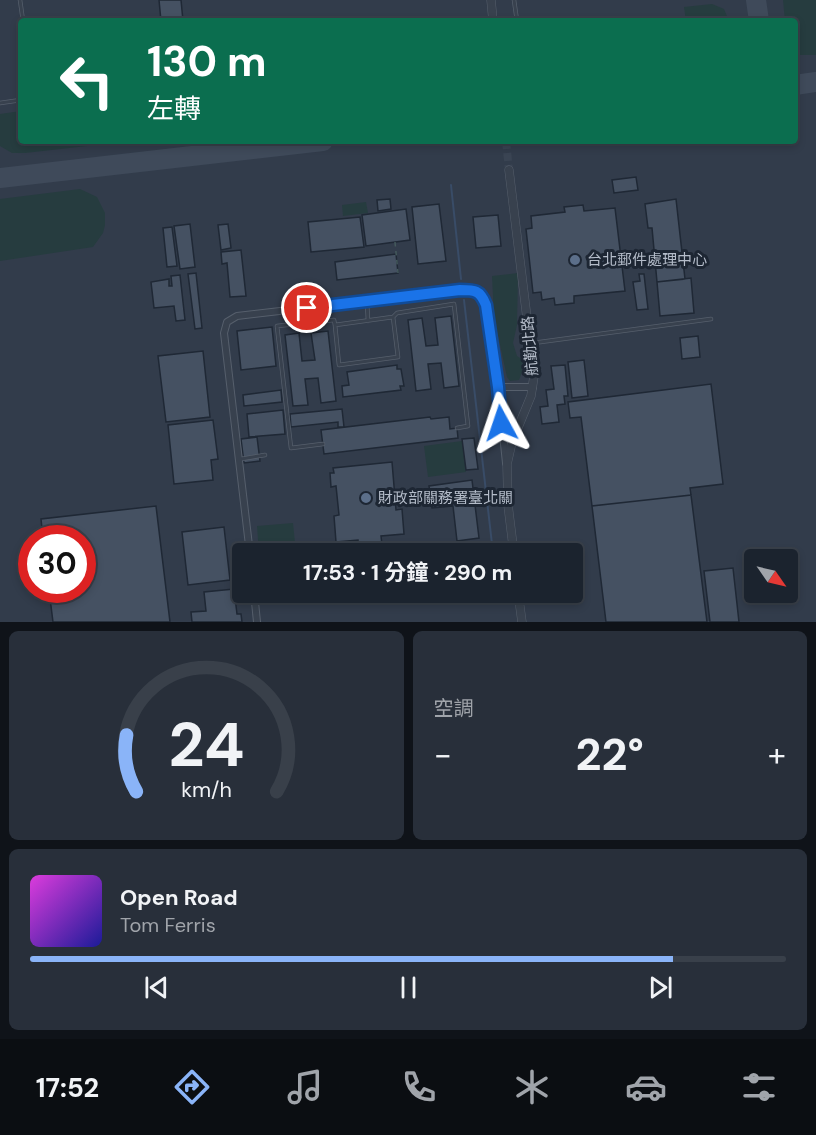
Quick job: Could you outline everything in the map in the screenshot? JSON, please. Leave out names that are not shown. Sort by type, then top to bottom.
[{"type":"street","points":[[490,0],[493,18]]},
{"type":"street","name":"航勤北路","points":[[509,170],[534,376],[531,396],[512,442],[507,464],[508,505],[513,543]]},
{"type":"street","points":[[248,543],[224,333],[227,322],[237,316],[473,290],[482,296],[486,305],[507,464]]},
{"type":"street","points":[[498,387],[533,387]]},
{"type":"street","points":[[255,603],[257,622]]},
{"type":"street","points":[[519,603],[522,622]]},
{"type":"lane","points":[[20,0],[23,18]]},
{"type":"lane","points":[[514,0],[517,18]]},
{"type":"lane","points":[[0,103],[18,100]]},
{"type":"lane","points":[[367,301],[368,321]]},
{"type":"lane","points":[[335,325],[393,318],[397,314],[454,304],[468,426],[457,428]]},
{"type":"lane","points":[[323,444],[291,448],[277,326],[334,320],[339,365],[398,357],[393,318]]},
{"type":"lane","points":[[531,343],[711,319]]},
{"type":"lane","points":[[239,459],[265,455]]},
{"type":"path","points":[[394,242],[398,273]]},
{"type":"shaded area","points":[[0,0],[816,0],[816,622],[0,622]]},
{"type":"green space","points":[[783,0],[816,0],[816,55],[798,53],[798,18],[785,18]]},
{"type":"green space","points":[[712,4],[724,9],[728,18],[686,18],[684,7]]},
{"type":"green space","points":[[18,111],[18,144],[104,144],[12,153],[0,146],[0,114]]},
{"type":"green space","points":[[80,189],[97,197],[105,213],[103,233],[93,247],[0,261],[0,199]]},
{"type":"green space","points":[[366,202],[368,213],[343,216],[342,205]]},
{"type":"green space","points":[[518,273],[517,325],[513,343],[517,356],[523,360],[519,380],[510,381],[507,377],[494,317],[492,276]]},
{"type":"green space","points":[[462,441],[466,472],[428,477],[424,446]]},
{"type":"green space","points":[[293,523],[295,543],[258,543],[257,526]]},
{"type":"building","points":[[159,0],[181,0],[183,18],[161,18]]},
{"type":"building","points":[[636,177],[638,190],[614,193],[612,180]]},
{"type":"building","points":[[390,199],[391,209],[378,211],[377,200]]},
{"type":"building","points":[[676,199],[685,279],[657,282],[652,228],[648,228],[645,204]]},
{"type":"building","points":[[439,204],[446,261],[418,264],[412,207]]},
{"type":"building","name":"台北郵件處理中心","points":[[583,205],[584,211],[615,208],[625,291],[574,296],[574,303],[555,305],[554,298],[542,300],[541,292],[533,293],[526,229],[532,228],[531,216],[565,212],[564,207]]},
{"type":"building","points":[[406,209],[410,240],[366,246],[362,215]]},
{"type":"building","points":[[498,215],[501,246],[476,248],[473,217]]},
{"type":"building","points":[[360,217],[364,247],[311,252],[308,222]]},
{"type":"building","points":[[190,224],[195,267],[180,269],[174,226]]},
{"type":"building","points":[[228,224],[231,248],[221,250],[218,225]]},
{"type":"building","points":[[172,227],[177,266],[167,267],[163,228]]},
{"type":"building","points":[[241,250],[246,296],[230,297],[227,263],[222,264],[221,252]]},
{"type":"building","points":[[396,254],[398,273],[337,280],[335,262]]},
{"type":"building","points":[[196,273],[202,328],[195,329],[188,274]]},
{"type":"building","points":[[639,274],[644,274],[648,309],[637,310],[633,282],[640,281]]},
{"type":"building","points":[[180,275],[185,320],[176,321],[174,306],[154,308],[151,282],[169,279],[169,286],[172,286],[171,276]]},
{"type":"building","points":[[691,278],[694,313],[660,316],[657,282]]},
{"type":"building","points":[[451,316],[459,386],[444,388],[441,363],[428,364],[431,389],[416,391],[408,320],[422,318],[426,346],[438,345],[435,318]]},
{"type":"building","points":[[272,327],[276,366],[241,370],[237,331]]},
{"type":"building","points":[[328,331],[336,401],[321,403],[318,378],[305,379],[308,405],[293,406],[285,335],[299,333],[302,361],[315,360],[311,333]]},
{"type":"building","points":[[698,336],[700,357],[682,359],[680,338]]},
{"type":"building","points":[[203,351],[210,417],[166,422],[158,356]]},
{"type":"building","points":[[584,360],[588,396],[572,398],[568,362]]},
{"type":"building","points":[[397,365],[397,369],[401,369],[404,386],[400,386],[401,390],[343,397],[342,386],[349,385],[347,372]]},
{"type":"building","points":[[565,365],[568,396],[564,396],[565,404],[557,405],[559,422],[542,424],[540,407],[548,406],[546,390],[554,389],[551,366]]},
{"type":"building","points":[[711,384],[723,484],[690,488],[691,495],[592,506],[581,417],[570,418],[568,402]]},
{"type":"building","points":[[281,390],[282,402],[244,406],[243,395]]},
{"type":"building","points":[[342,409],[344,427],[338,427],[338,422],[291,427],[290,414]]},
{"type":"building","points":[[283,410],[285,434],[249,437],[247,414]]},
{"type":"building","points":[[430,417],[431,419],[449,417],[450,429],[457,428],[458,438],[324,454],[321,430]]},
{"type":"building","points":[[213,420],[218,459],[211,460],[213,480],[174,484],[168,425]]},
{"type":"building","points":[[257,437],[260,461],[244,463],[241,439]]},
{"type":"building","points":[[474,438],[478,469],[466,470],[462,439]]},
{"type":"building","name":"財政部關務署臺北關","points":[[392,462],[396,510],[402,509],[404,534],[381,536],[382,543],[358,543],[358,540],[336,542],[334,516],[339,515],[336,486],[331,487],[330,473],[334,473],[333,468]]},
{"type":"building","points":[[472,480],[479,538],[457,541],[453,506],[432,508],[429,486]]},
{"type":"building","points":[[691,495],[707,622],[606,622],[592,506]]},
{"type":"building","points":[[156,506],[170,622],[53,622],[51,603],[96,603],[96,525],[42,525],[41,519]]},
{"type":"building","points":[[224,527],[230,580],[188,585],[182,532]]},
{"type":"building","points":[[733,568],[739,622],[710,622],[704,571]]},
{"type":"building","points":[[232,589],[232,603],[236,603],[237,614],[241,614],[242,622],[192,622],[191,612],[206,611],[204,592]]},
{"type":"waterway","points":[[451,185],[461,279]]},
{"type":"waterway","points":[[464,300],[492,543]]},
{"type":"taxiway","points":[[756,0],[759,18]]},
{"type":"taxiway","points":[[798,85],[816,82]]},
{"type":"taxiway","points":[[0,178],[297,144]]},
{"type":"tunnel","points":[[506,144],[509,170]]},
{"type":"place","name":"台北郵件處理中心","points":[[575,260]]},
{"type":"place","name":"財政部關務署臺北關","points":[[366,498]]},
{"type":"route","points":[[307,308],[473,290],[482,296],[486,305],[501,423]]}]
